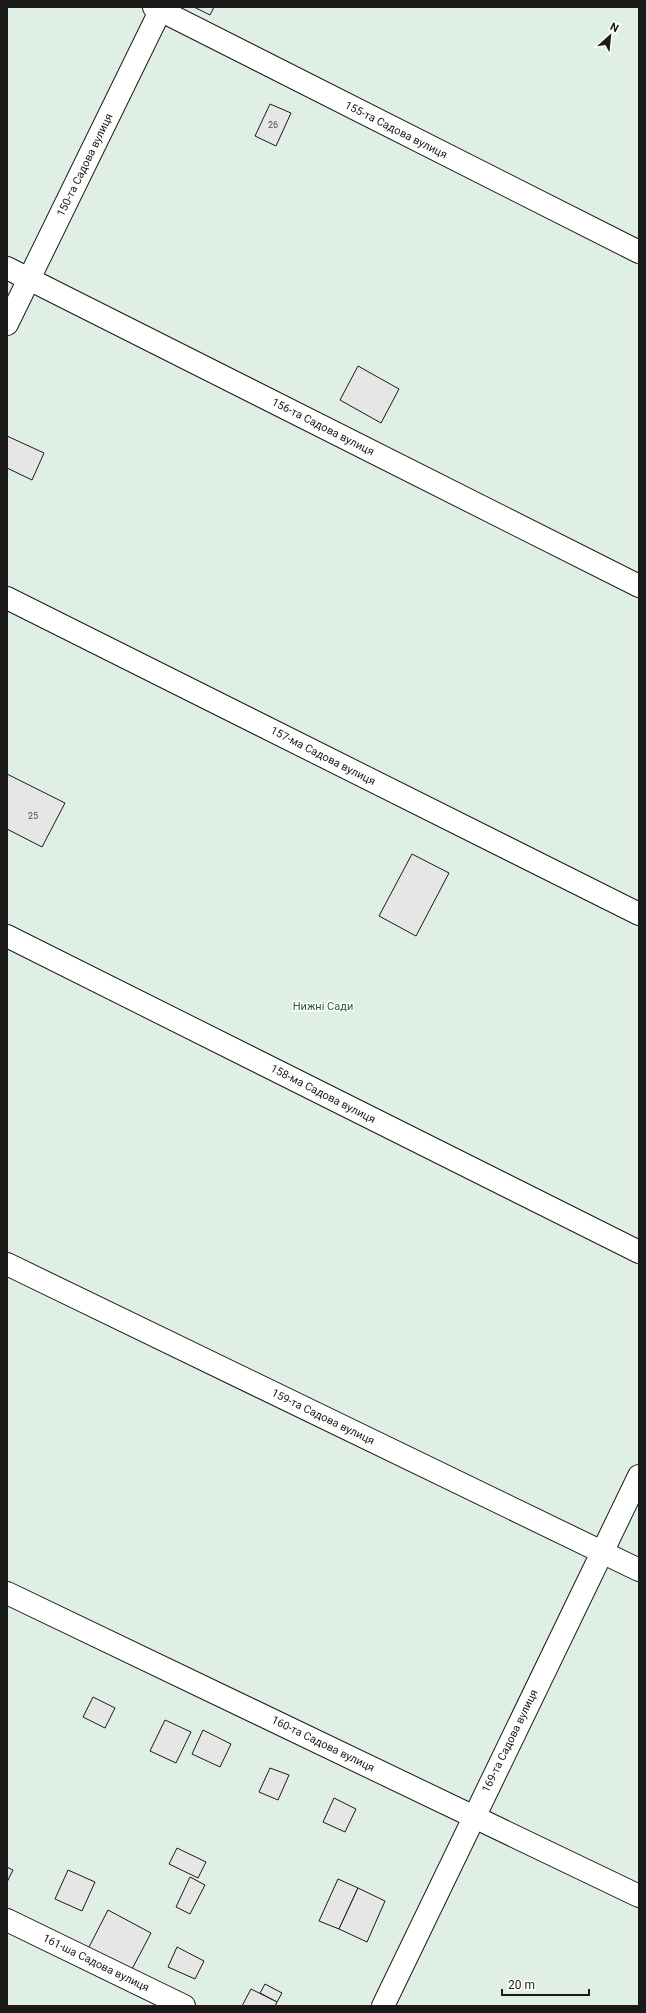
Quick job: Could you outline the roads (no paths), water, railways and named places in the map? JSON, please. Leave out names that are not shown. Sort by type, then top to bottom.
[{"type":"street","name":"155-та Садова вулиця","points":[[159,8],[639,252]]},
{"type":"street","name":"150-та Садова вулиця","points":[[7,324],[159,8]]},
{"type":"street","name":"156-та Садова вулиця","points":[[7,268],[639,586]]},
{"type":"street","name":"157-ма Садова вулиця","points":[[7,598],[639,914]]},
{"type":"street","name":"158-ма Садова вулиця","points":[[7,936],[639,1252]]},
{"type":"street","name":"159-та Садова вулиця","points":[[7,1264],[639,1570]]},
{"type":"street","name":"169-та Садова вулиця","points":[[382,2006],[639,1476]]},
{"type":"street","name":"160-та Садова вулиця","points":[[7,1593],[639,1896]]},
{"type":"street","name":"161-ша Садова вулиця","points":[[7,1920],[184,2006]]},
{"type":"park label","name":"Нижні Сади","points":[[323,1006]]}]
